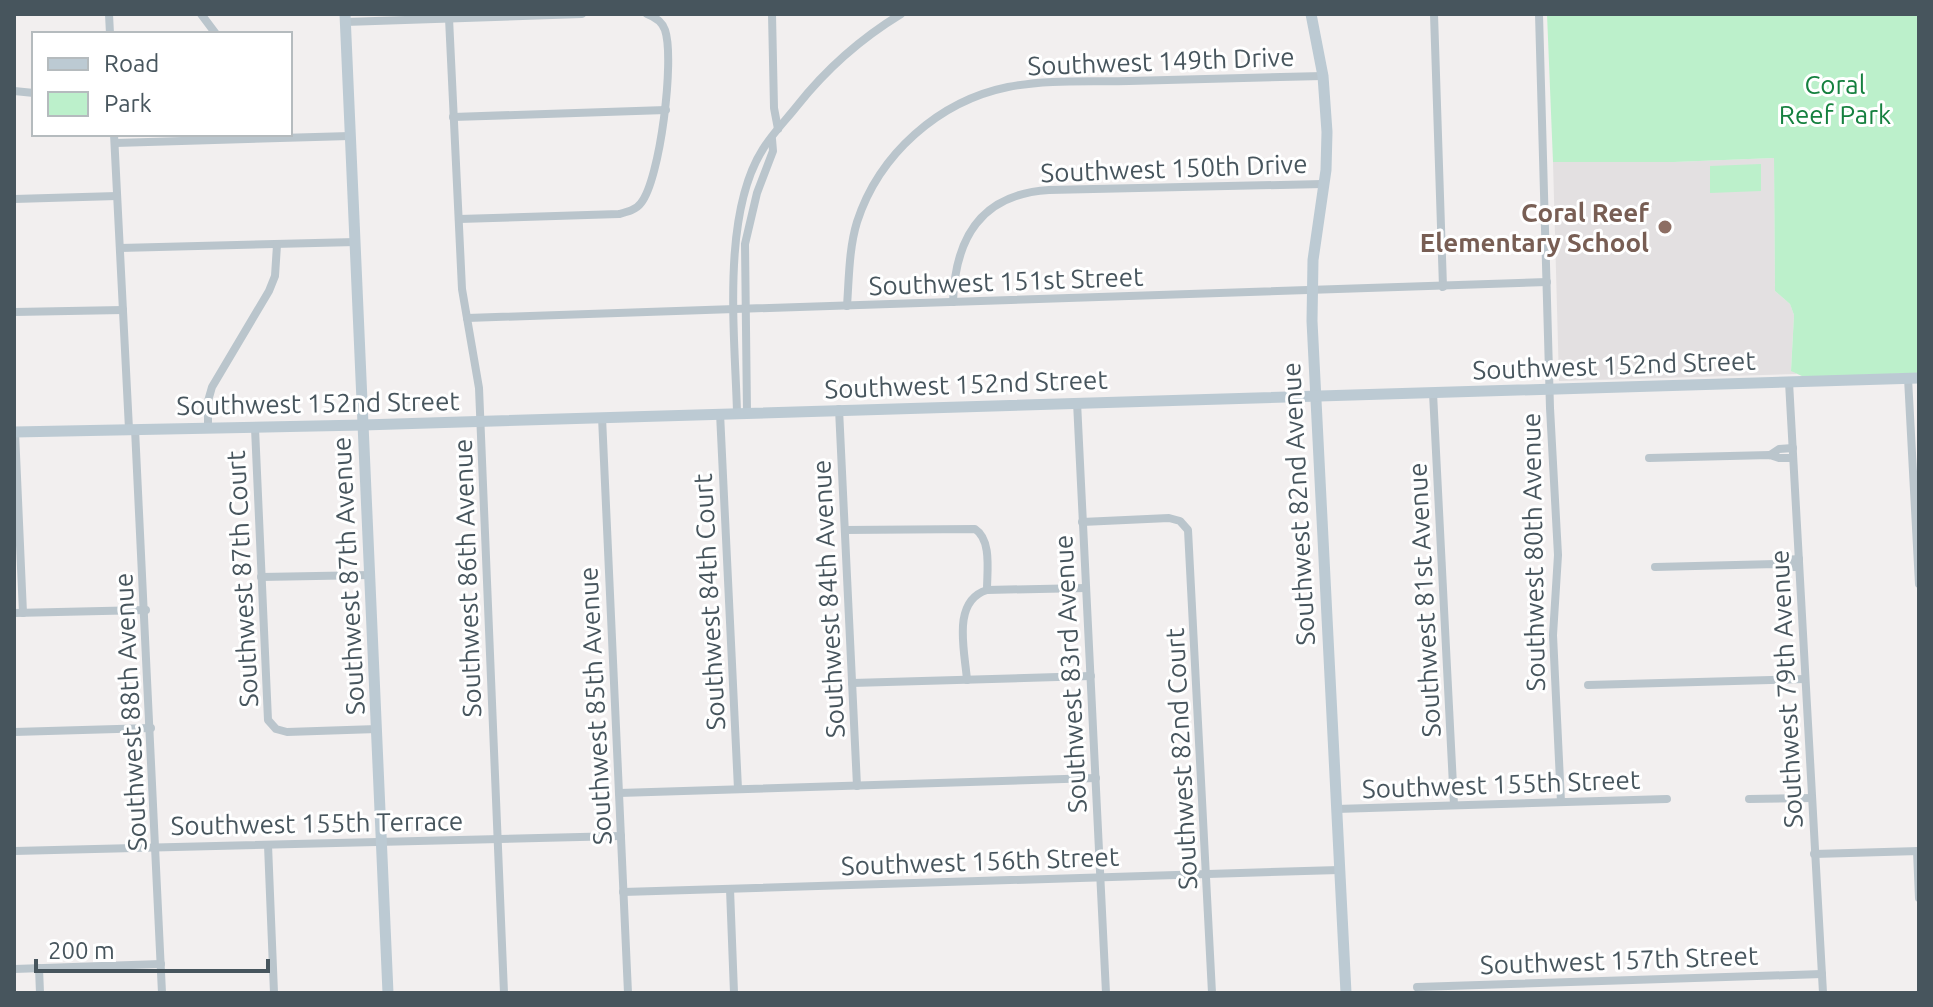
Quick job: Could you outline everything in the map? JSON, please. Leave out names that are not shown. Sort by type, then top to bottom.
[{"type":"street","points":[[201,14],[214,32]]},
{"type":"street","points":[[345,18],[582,14]]},
{"type":"street","points":[[459,219],[619,214],[631,211],[641,203],[649,183],[666,110],[667,37],[657,18],[647,14]]},
{"type":"street","points":[[772,14],[774,108],[778,129]]},
{"type":"street","points":[[877,14],[878,28]]},
{"type":"street","points":[[742,412],[734,310],[734,264],[740,215],[754,168],[764,146],[835,62],[901,14]]},
{"type":"street","name":"Southwest 82nd Avenue","points":[[1311,14],[1323,76],[1327,132],[1311,290],[1313,396],[1346,993]]},
{"type":"street","points":[[1434,14],[1443,287]]},
{"type":"street","name":"Southwest 80th Avenue","points":[[1539,14],[1558,565],[1553,635],[1561,802]]},
{"type":"street","name":"Southwest 87th Avenue","points":[[345,18],[388,993]]},
{"type":"street","name":"Southwest 86th Avenue","points":[[449,18],[462,289],[477,369],[480,421],[504,993]]},
{"type":"street","name":"Southwest 149th Drive","points":[[847,306],[853,241],[870,191],[902,146],[931,121],[960,103],[994,90],[1043,83],[1323,76]]},
{"type":"street","points":[[453,117],[666,110]]},
{"type":"street","points":[[114,138],[350,136]]},
{"type":"street","name":"Southwest 88th Avenue","points":[[114,138],[123,310],[146,610],[162,993]]},
{"type":"street","points":[[742,412],[745,244],[757,193],[773,151],[772,139]]},
{"type":"street","name":"Southwest 150th Drive","points":[[953,302],[956,272],[965,240],[985,214],[1014,195],[1049,190],[1323,184]]},
{"type":"street","points":[[14,199],[117,196]]},
{"type":"street","points":[[120,248],[356,242]]},
{"type":"street","name":"Southwest 87th Court","points":[[208,429],[208,401],[212,387],[269,291],[275,276],[277,245]]},
{"type":"street","name":"Southwest 151st Street","points":[[467,318],[1547,282]]},
{"type":"street","points":[[14,312],[123,310]]},
{"type":"street","points":[[1913,378],[1919,584]]},
{"type":"street","name":"Southwest 152nd Street","points":[[15,432],[363,425],[1913,378]]},
{"type":"street","name":"Southwest 79th Avenue","points":[[1789,382],[1823,993]]},
{"type":"street","name":"Southwest 81st Avenue","points":[[1433,393],[1454,805]]},
{"type":"street","name":"Southwest 83rd Avenue","points":[[1077,402],[1106,993]]},
{"type":"street","name":"Southwest 84th Avenue","points":[[839,409],[857,786]]},
{"type":"street","name":"Southwest 84th Court","points":[[720,413],[738,789]]},
{"type":"street","name":"Southwest 85th Avenue","points":[[602,417],[628,993]]},
{"type":"street","name":"Southwest 87th Court","points":[[255,428],[267,710],[272,726],[293,732],[377,729]]},
{"type":"street","points":[[15,432],[19,613],[146,610]]},
{"type":"street","points":[[1770,455],[1779,449],[1793,448]]},
{"type":"street","points":[[1649,458],[1770,455],[1793,458]]},
{"type":"street","name":"Southwest 82nd Court","points":[[1082,522],[1169,518],[1184,524],[1190,541],[1212,993]]},
{"type":"street","points":[[845,530],[964,527],[979,531],[986,546],[987,590]]},
{"type":"street","points":[[1655,567],[1776,564],[1784,560],[1799,563]]},
{"type":"street","points":[[261,577],[371,575]]},
{"type":"street","points":[[967,680],[964,612],[974,596],[987,590],[1086,588]]},
{"type":"street","points":[[852,683],[1091,676]]},
{"type":"street","points":[[1588,685],[1805,679]]},
{"type":"street","points":[[14,732],[151,728]]},
{"type":"street","points":[[619,793],[1096,778]]},
{"type":"street","points":[[1749,799],[1812,798]]},
{"type":"street","name":"Southwest 155th Street","points":[[1336,809],[1667,799]]},
{"type":"street","name":"Southwest 155th Terrace","points":[[14,851],[621,836]]},
{"type":"street","points":[[268,845],[274,993]]},
{"type":"street","points":[[1814,854],[1918,851],[1919,898]]},
{"type":"street","name":"Southwest 156th Street","points":[[623,892],[1339,870]]},
{"type":"street","points":[[730,889],[734,993]]},
{"type":"street","points":[[14,969],[161,964]]},
{"type":"street","points":[[39,968],[40,993]]},
{"type":"street","name":"Southwest 157th Street","points":[[1417,987],[1822,974]]},
{"type":"shaded area","name":"Coral Reef Elementary School","points":[[1774,158],[1775,291],[1790,304],[1794,315],[1791,370],[1797,374],[1559,381],[1553,162]]},
{"type":"green space","name":"Coral Reef Park","points":[[1547,14],[1919,14],[1919,373],[1804,377],[1791,371],[1794,315],[1790,304],[1775,291],[1774,158],[1553,162]]},
{"type":"green space","points":[[1761,164],[1761,191],[1710,193],[1710,166]]},
{"type":"place","name":"Coral Reef Elementary School","points":[[1665,227]]}]
